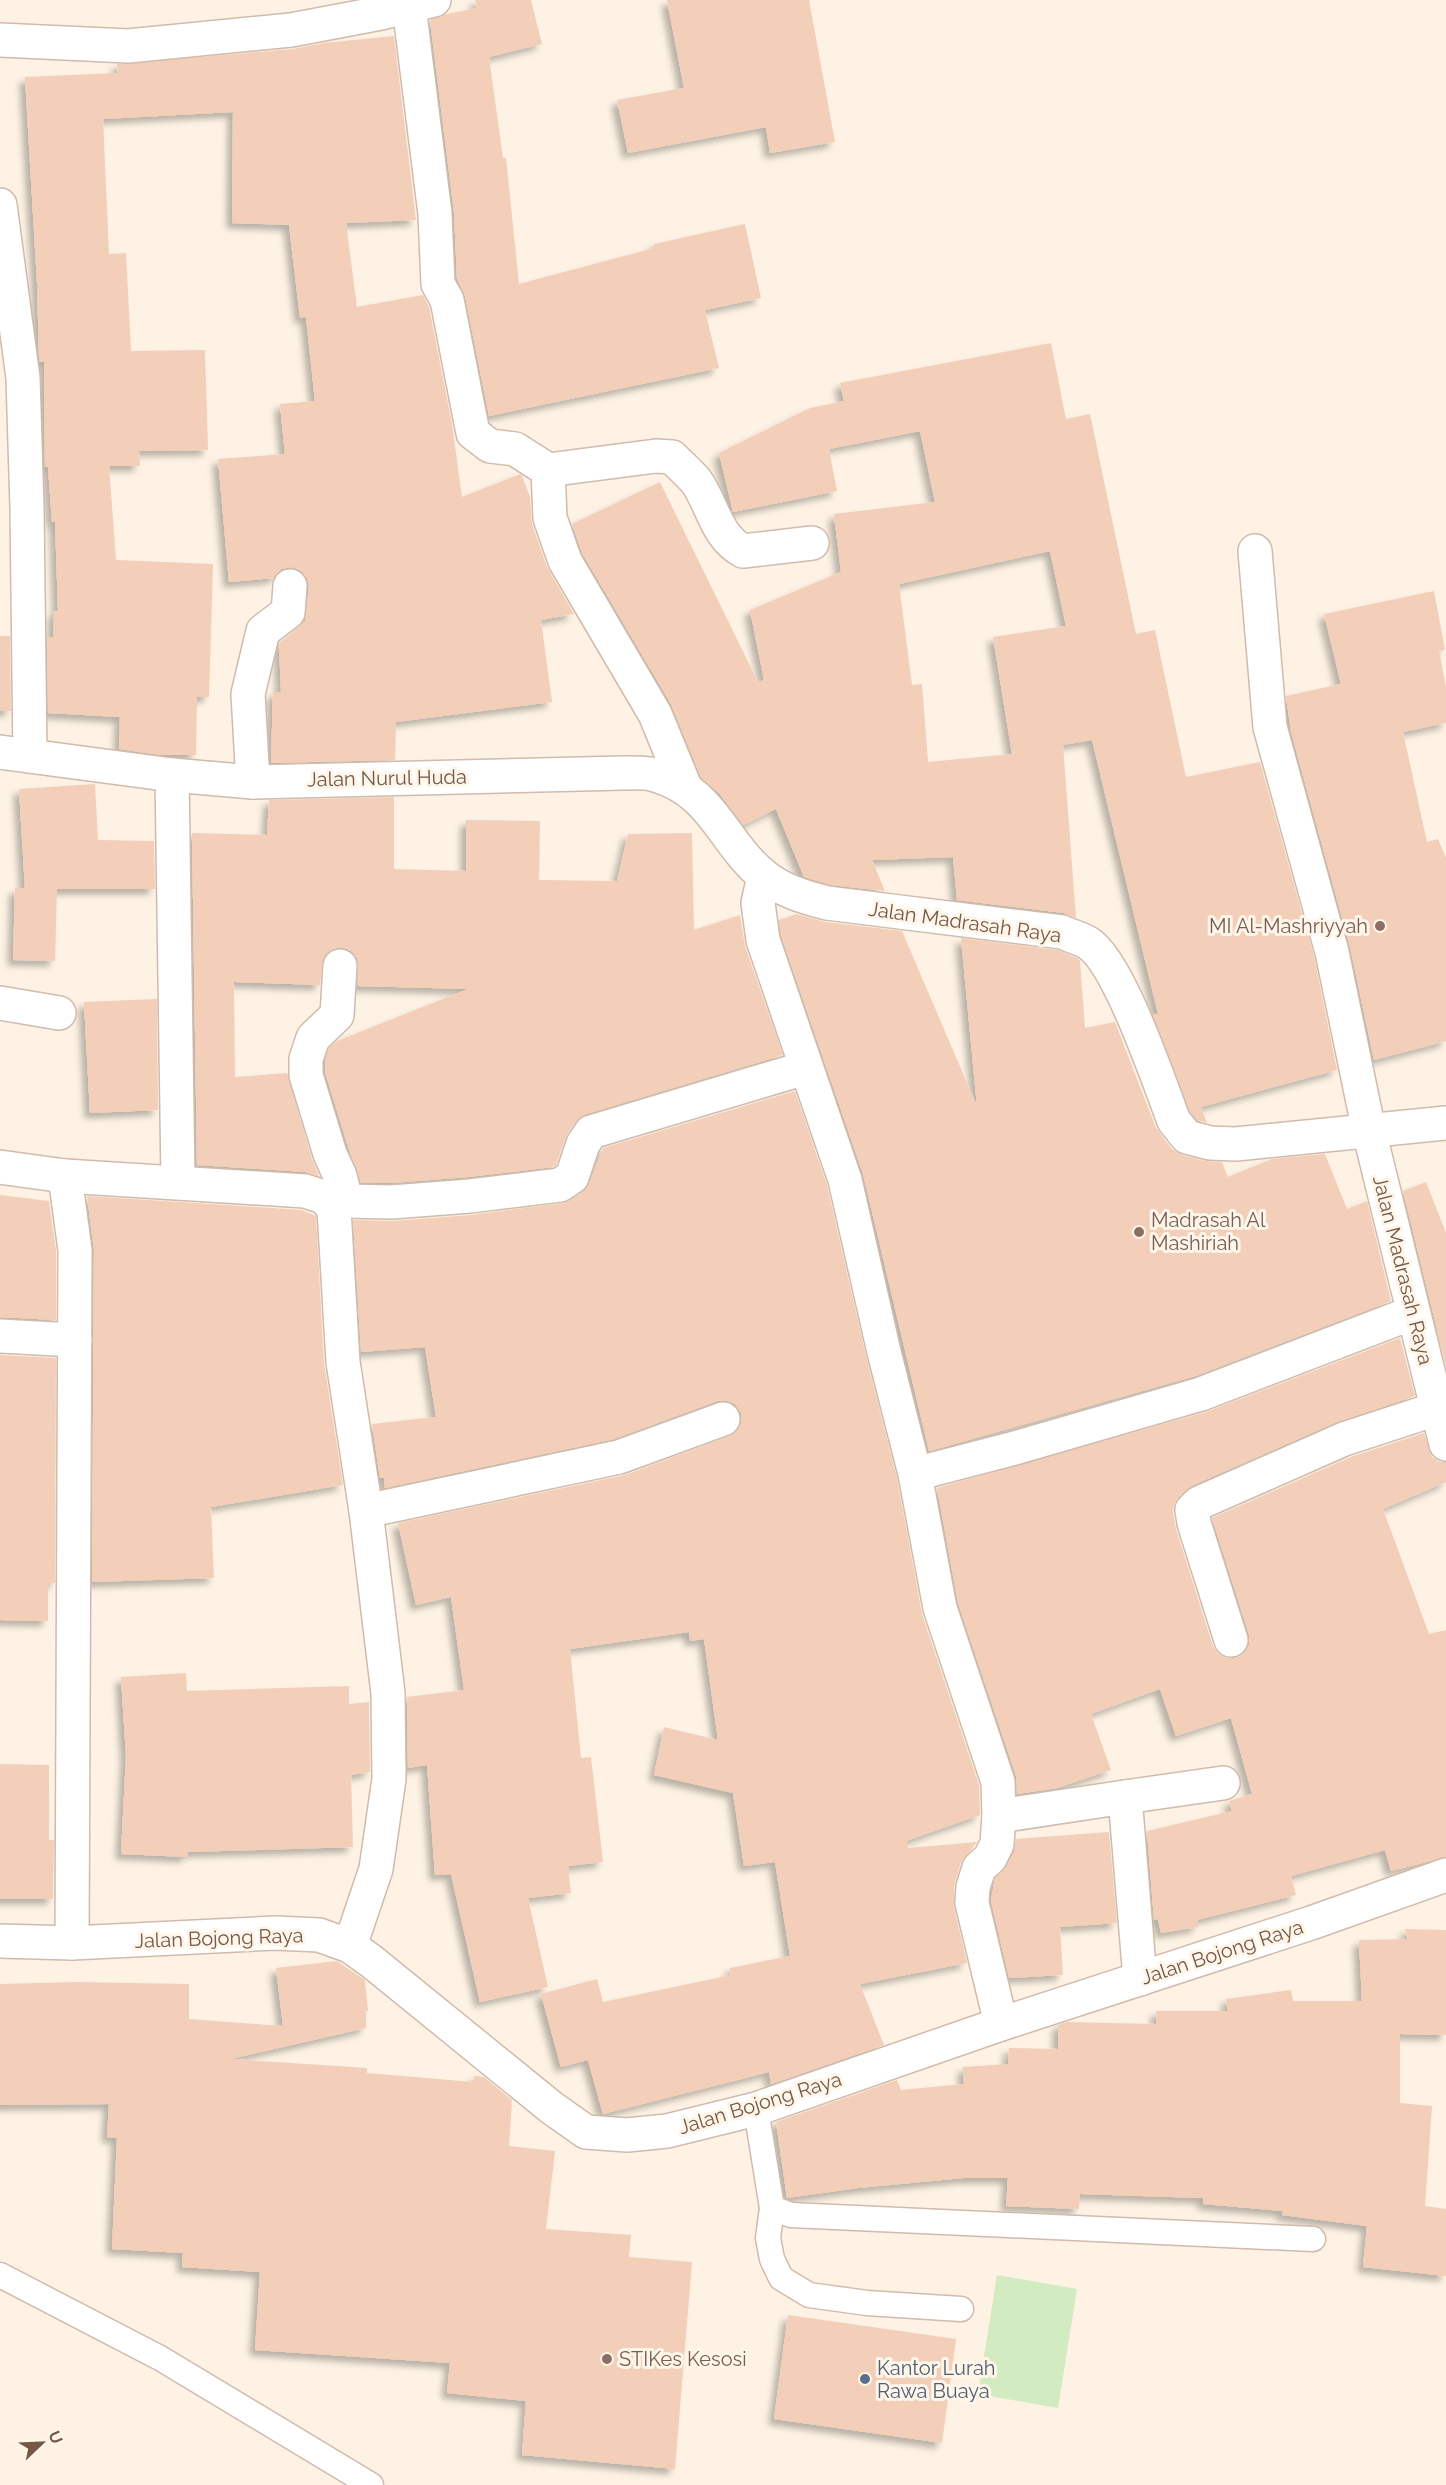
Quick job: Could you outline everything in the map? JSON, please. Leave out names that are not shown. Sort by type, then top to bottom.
[{"type":"street","points":[[0,40],[128,46],[291,30],[422,3],[438,284],[447,300],[473,433],[490,446],[515,449],[548,470],[656,456],[672,457],[697,483],[709,509],[732,546],[742,551],[812,543]]},
{"type":"street","points":[[0,205],[23,378],[27,508],[15,754]]},
{"type":"street","points":[[548,470],[550,518],[565,561],[655,714],[685,787]]},
{"type":"street","name":"Jalan Madrasah Raya","points":[[1255,551],[1270,728],[1332,952],[1369,1131],[1446,1444]]},
{"type":"street","points":[[253,782],[248,694],[263,631],[288,612],[290,586]]},
{"type":"street","name":"Jalan Nurul Huda","points":[[15,754],[172,775],[253,782],[653,774],[685,787],[709,810],[742,853]]},
{"type":"street","points":[[172,775],[178,1181]]},
{"type":"street","name":"Jalan Madrasah Raya","points":[[742,853],[764,876],[794,894],[827,903],[1062,932],[1089,943],[1110,965],[1174,1121],[1187,1137],[1210,1143],[1236,1144],[1446,1123]]},
{"type":"street","points":[[764,876],[758,903],[763,940],[845,1180],[884,1352],[915,1474],[940,1608],[998,1782],[997,1844],[990,1858],[979,1868],[973,1887],[972,1903],[1001,2024]]},
{"type":"street","points":[[340,966],[337,1015],[313,1038],[306,1059],[306,1076],[330,1154],[345,1192],[339,1205],[344,1362],[366,1511],[388,1693],[389,1779],[376,1869],[350,1946]]},
{"type":"street","points":[[0,1003],[59,1013]]},
{"type":"street","points":[[0,1167],[65,1176],[178,1181],[305,1191],[339,1205],[470,1196],[560,1185],[572,1177],[583,1144],[591,1132],[805,1068]]},
{"type":"street","points":[[65,1176],[75,1250],[72,1943]]},
{"type":"street","points":[[915,1474],[1015,1448],[1201,1394],[1412,1313]]},
{"type":"street","points":[[0,1336],[75,1340]]},
{"type":"street","points":[[1231,1640],[1194,1523],[1192,1510],[1199,1503],[1344,1439],[1436,1409]]},
{"type":"street","points":[[366,1511],[619,1457],[723,1419]]},
{"type":"street","points":[[999,1816],[1223,1783]]},
{"type":"street","points":[[1125,1797],[1140,1979]]},
{"type":"street","name":"Jalan Bojong Raya","points":[[0,1941],[72,1943],[275,1933],[319,1935],[350,1946],[552,2108],[586,2132],[627,2135],[667,2131],[756,2109],[1001,2024],[1311,1923],[1446,1875]]},
{"type":"lane","points":[[756,2109],[771,2208],[768,2238],[772,2259],[781,2277],[809,2295],[867,2303],[961,2309]]},
{"type":"lane","points":[[771,2208],[791,2215],[1313,2239]]},
{"type":"lane","points":[[0,2275],[160,2358],[371,2485]]},
{"type":"green space","points":[[997,2275],[1077,2289],[1058,2408],[978,2394]]},
{"type":"building","points":[[475,0],[531,0],[542,44],[489,57],[503,158],[506,158],[519,284],[654,248],[654,244],[745,224],[761,298],[705,310],[719,368],[489,416],[465,296],[457,279],[454,212],[430,20],[477,8]]},
{"type":"building","points":[[667,0],[809,0],[835,142],[770,153],[766,127],[628,153],[617,100],[684,88]]},
{"type":"building","points":[[394,36],[416,220],[346,223],[357,307],[423,295],[429,307],[452,424],[462,497],[520,474],[522,476],[530,497],[532,524],[547,567],[574,614],[541,620],[552,702],[396,722],[395,760],[271,763],[273,692],[281,692],[279,644],[305,621],[309,587],[307,578],[301,571],[291,567],[281,569],[274,578],[229,582],[218,459],[285,454],[280,404],[315,401],[306,317],[300,318],[289,225],[232,223],[233,112],[103,119],[109,254],[126,253],[131,351],[205,350],[208,450],[139,451],[140,466],[109,466],[116,560],[213,564],[209,697],[197,697],[196,755],[160,755],[119,749],[120,717],[48,713],[47,637],[53,638],[54,611],[58,611],[55,522],[52,522],[48,467],[45,467],[44,362],[40,362],[39,356],[25,77],[118,73],[117,64],[293,49],[324,43]]},
{"type":"building","points":[[1051,343],[1066,419],[1090,414],[1136,634],[1155,630],[1186,777],[1260,762],[1314,956],[1337,1070],[1201,1107],[1207,1123],[1198,1120],[1190,1112],[1153,1015],[1158,1014],[1092,740],[1063,745],[1076,918],[1064,913],[957,900],[953,857],[872,860],[885,891],[831,885],[804,877],[776,809],[743,825],[719,793],[701,778],[671,704],[582,553],[572,524],[660,482],[758,682],[764,680],[750,610],[841,572],[834,514],[935,502],[920,431],[829,449],[837,491],[733,512],[719,453],[810,408],[844,401],[840,383]],"holes":[[[1050,551],[1066,626],[993,637],[1012,754],[928,762],[922,684],[912,685],[899,584]]]},
{"type":"building","points":[[1434,591],[1445,650],[1439,651],[1446,687],[1446,723],[1403,732],[1427,842],[1438,839],[1446,858],[1446,1041],[1374,1060],[1350,947],[1291,732],[1286,696],[1341,684],[1324,614]]},
{"type":"building","points":[[0,636],[10,636],[11,711],[0,711]]},
{"type":"building","points":[[95,784],[98,840],[154,841],[155,889],[57,889],[55,961],[13,960],[15,888],[25,889],[19,789]]},
{"type":"building","points":[[394,797],[394,869],[466,871],[466,820],[540,821],[539,880],[617,881],[628,834],[692,833],[694,930],[740,915],[745,946],[783,1055],[586,1114],[575,1122],[567,1134],[556,1165],[553,1167],[468,1177],[361,1183],[325,1072],[329,1048],[337,1041],[468,989],[358,986],[357,958],[351,951],[341,947],[331,950],[324,956],[320,985],[234,982],[235,1077],[287,1073],[319,1176],[306,1172],[197,1165],[192,833],[267,835],[269,800]]},
{"type":"building","points":[[796,914],[825,922],[902,931],[977,1106],[961,938],[1057,950],[1077,958],[1080,961],[1085,1028],[1115,1022],[1156,1128],[1172,1149],[1182,1155],[1222,1162],[1228,1177],[1272,1159],[1325,1154],[1347,1209],[1367,1201],[1391,1301],[1195,1376],[929,1451],[863,1174],[781,936],[779,920]]},
{"type":"building","points":[[157,999],[158,1110],[90,1113],[84,1002]]},
{"type":"building","points":[[795,1091],[827,1185],[866,1356],[897,1478],[922,1614],[979,1785],[980,1815],[906,1841],[908,1848],[977,1842],[961,1862],[954,1886],[954,1907],[967,1963],[860,1984],[884,2045],[771,2084],[769,2072],[603,2114],[588,2060],[561,2067],[541,1994],[597,1979],[603,2002],[731,1975],[730,1968],[790,1956],[775,1862],[744,1866],[733,1793],[654,1775],[664,1727],[718,1740],[704,1639],[690,1641],[689,1632],[570,1649],[581,1758],[591,1757],[603,1862],[568,1866],[571,1893],[528,1898],[548,1987],[480,2002],[451,1874],[435,1875],[427,1765],[408,1768],[407,1697],[464,1690],[451,1597],[416,1605],[398,1523],[625,1475],[730,1436],[737,1431],[741,1423],[741,1413],[735,1404],[717,1401],[614,1439],[385,1488],[384,1478],[380,1478],[372,1424],[436,1417],[425,1347],[361,1352],[353,1220],[393,1221],[471,1215],[563,1203],[582,1193],[589,1184],[603,1148]]},
{"type":"building","points":[[1426,1182],[1446,1233],[1446,1366],[1403,1191]]},
{"type":"building","points":[[0,1195],[49,1201],[56,1251],[56,1320],[0,1317]]},
{"type":"building","points":[[87,1196],[302,1210],[316,1216],[324,1363],[343,1485],[211,1507],[214,1578],[92,1582],[94,1250]]},
{"type":"building","points":[[1400,1338],[1415,1396],[1337,1422],[1191,1486],[1178,1497],[1173,1513],[1213,1646],[1226,1658],[1237,1658],[1249,1645],[1249,1635],[1212,1518],[1351,1457],[1424,1433],[1432,1457],[1440,1462],[1446,1462],[1446,1482],[1383,1509],[1429,1634],[1446,1630],[1446,1857],[1391,1871],[1385,1850],[1291,1876],[1296,1895],[1197,1920],[1198,1927],[1161,1933],[1158,1919],[1154,1920],[1147,1831],[1232,1811],[1229,1801],[1252,1794],[1231,1718],[1176,1736],[1160,1689],[1091,1714],[1111,1770],[1057,1788],[1017,1794],[1016,1776],[958,1603],[937,1488],[1206,1412]]},
{"type":"building","points":[[0,1355],[56,1358],[55,1583],[48,1584],[48,1621],[0,1620]]},
{"type":"building","points":[[186,1673],[187,1691],[349,1686],[349,1704],[369,1702],[370,1772],[351,1775],[353,1847],[188,1852],[187,1857],[121,1854],[126,1756],[121,1677]]},
{"type":"building","points":[[0,1764],[49,1765],[49,1840],[54,1840],[53,1899],[0,1899]]},
{"type":"building","points":[[1109,1832],[1117,1923],[1060,1927],[1063,1975],[1009,1978],[991,1901],[995,1878],[1007,1866],[1014,1852],[1016,1839]]},
{"type":"building","points":[[1405,1929],[1446,1930],[1446,2035],[1400,2034],[1400,2103],[1432,2106],[1425,2206],[1446,2209],[1446,2276],[1363,2267],[1367,2226],[1282,2215],[1283,2211],[1203,2204],[1203,2198],[1080,2194],[1079,2209],[1006,2206],[1008,2178],[963,2178],[858,2188],[787,2198],[776,2122],[897,2080],[901,2090],[964,2084],[963,2067],[1008,2064],[1009,2048],[1058,2049],[1058,2025],[1066,2022],[1156,2024],[1156,2011],[1228,2011],[1226,1999],[1291,1990],[1293,2001],[1362,2001],[1359,1940],[1408,1939]]},
{"type":"building","points":[[337,1961],[365,1980],[368,2011],[366,2011],[366,2028],[231,2059],[367,2068],[367,2073],[473,2082],[474,2076],[484,2077],[512,2100],[509,2146],[555,2151],[546,2229],[631,2235],[629,2257],[692,2262],[675,2469],[522,2455],[526,2401],[447,2393],[450,2363],[255,2350],[260,2272],[182,2267],[183,2253],[112,2249],[117,2138],[107,2137],[109,2104],[0,2105],[0,1984],[78,1982],[189,1984],[189,2019],[283,2026],[276,1968]]},
{"type":"building","name":"Kantor Lurah Rawa Buaya","points":[[788,2315],[956,2339],[942,2443],[774,2419]]},
{"type":"place","name":"MI Al-Mashriyyah","points":[[1380,926]]},
{"type":"place","name":"Madrasah Al Mashiriah","points":[[1139,1232]]},
{"type":"place","name":"STIKes Kesosi","points":[[607,2359]]},
{"type":"place","name":"Kantor Lurah Rawa Buaya","points":[[865,2379]]}]
